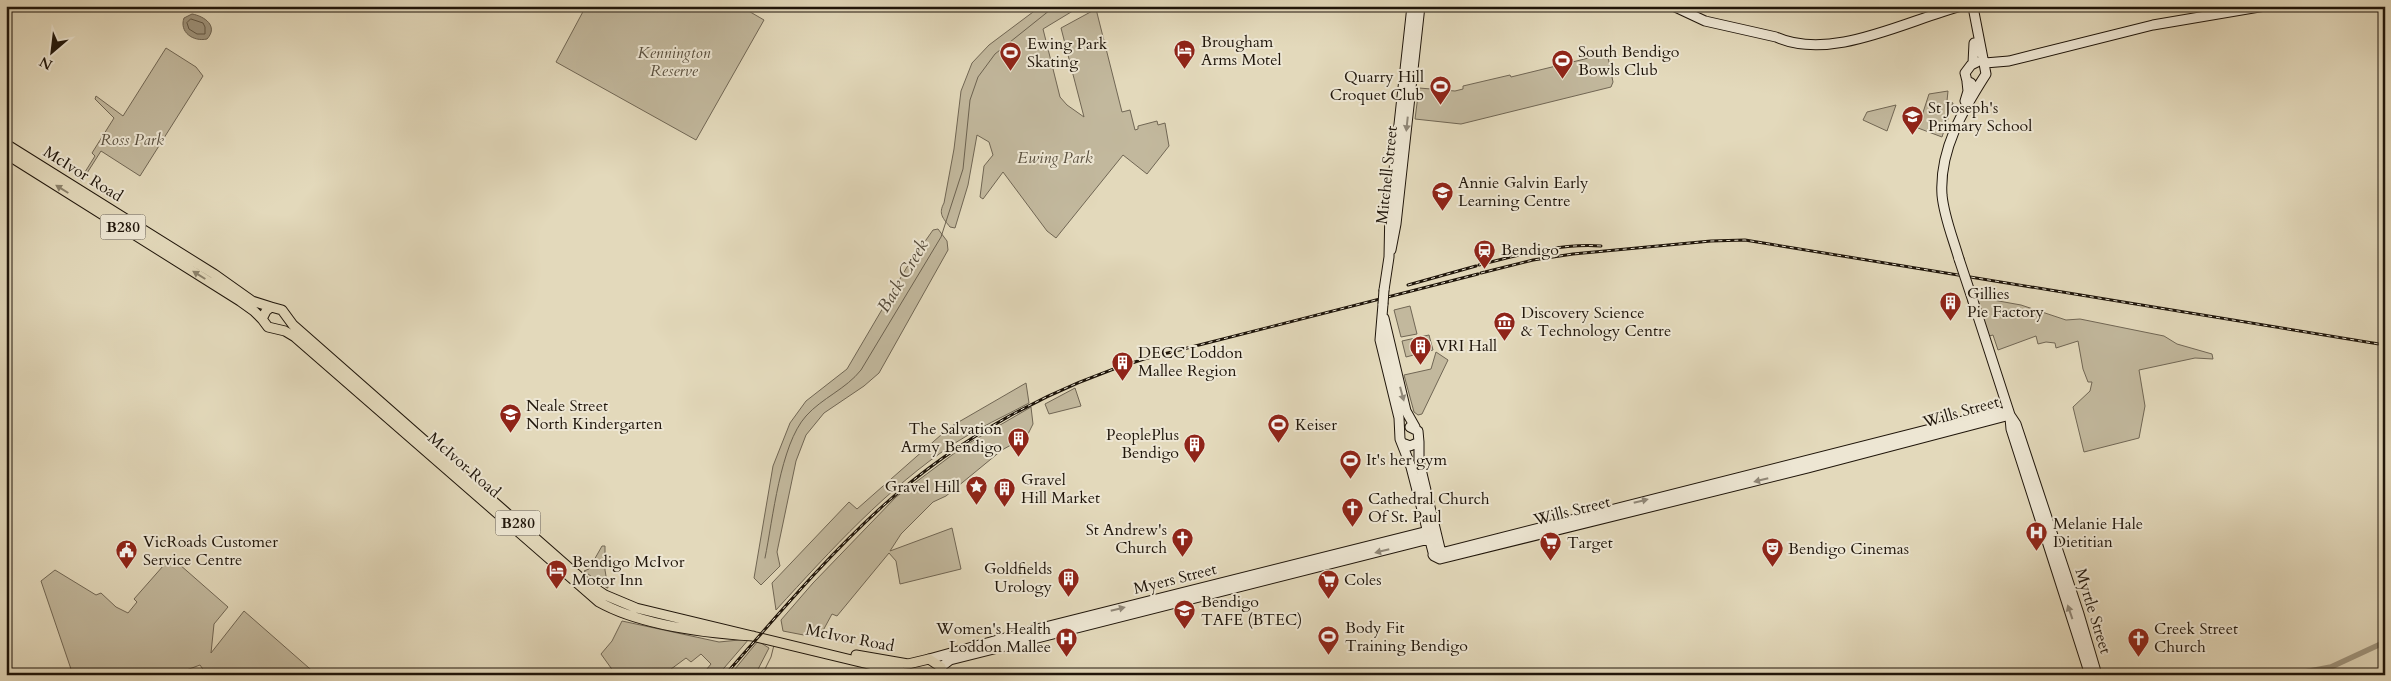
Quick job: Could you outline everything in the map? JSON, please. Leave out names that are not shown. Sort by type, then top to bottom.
[{"type":"main road","name":"Mitchell Street","points":[[1400,432],[1380,340],[1412,6]]},
{"type":"main road","name":"Mitchell Street","points":[[1396,187],[1420,6]]},
{"type":"main road","points":[[1665,6],[1690,20],[1708,27],[1759,34]]},
{"type":"main road","points":[[1674,6],[1701,20],[1776,38],[1810,41],[1828,40],[1968,7]]},
{"type":"main road","points":[[1968,7],[1974,42],[1973,63],[1984,63],[2009,61],[2145,26],[2265,6]]},
{"type":"main road","points":[[1968,7],[1984,63],[1982,78]]},
{"type":"main road","points":[[1967,82],[1974,84],[2009,61]]},
{"type":"main road","name":"Myrtle Street","points":[[1958,124],[1968,91],[1965,73],[1973,63]]},
{"type":"main road","name":"Myrtle Street","points":[[1982,78],[1953,132],[1943,162],[1944,208],[2010,415],[2011,429],[2090,675]]},
{"type":"main road","name":"McIvor Road","points":[[6,144],[214,274],[252,301],[271,307]]},
{"type":"main road","name":"McIvor Road","points":[[6,154],[240,301],[262,319]]},
{"type":"main road","points":[[262,319],[266,311],[271,307]]},
{"type":"main road","name":"B280","points":[[271,307],[282,310],[287,318]]},
{"type":"main road","name":"Mitchell Street","points":[[1383,308],[1407,413],[1415,427]]},
{"type":"main road","points":[[277,329],[283,325],[287,318]]},
{"type":"main road","name":"McIvor Road","points":[[287,318],[589,585],[616,605]]},
{"type":"main road","name":"B280","points":[[262,319],[268,327],[277,329]]},
{"type":"main road","name":"McIvor Road","points":[[277,329],[295,337],[588,594],[616,605],[753,636],[898,663],[925,660]]},
{"type":"main road","name":"Wills Street","points":[[1433,536],[1438,556],[1807,464],[1995,413],[2010,415]]},
{"type":"main road","name":"Myrtle Street","points":[[2010,415],[2016,424],[2048,518],[2097,675]]},
{"type":"main road","points":[[1406,427],[1415,427],[1420,434],[1418,442],[1419,461],[1433,536],[1402,443],[1400,432],[1406,427]]},
{"type":"main road","points":[[1402,443],[1410,446],[1418,442]]},
{"type":"main road","points":[[476,486],[474,490],[489,507]]},
{"type":"main road","name":"Myers Street","points":[[925,660],[952,651],[1193,596],[1289,570],[1355,548],[1433,536]]},
{"type":"main road","name":"Myers Street","points":[[1289,570],[1364,555],[1433,536]]},
{"type":"main road","points":[[547,548],[563,566],[561,570]]},
{"type":"main road","points":[[1355,548],[1361,550],[1364,555]]},
{"type":"main road","name":"Myers Street","points":[[940,671],[950,660],[1095,619]]},
{"type":"main road","name":"McIvor Road","points":[[774,640],[914,675]]},
{"type":"main road","points":[[919,675],[925,660],[940,671]]},
{"type":"green space","name":"Kennington Reserve","points":[[586,6],[740,6],[764,20],[696,140],[556,62]]},
{"type":"green space","name":"Ewing Park","points":[[1041,6],[1081,6],[1043,29],[1060,97],[1067,105],[1084,117],[1061,28],[1096,9],[1122,112],[1130,110],[1135,130],[1138,129],[1138,126],[1157,121],[1158,125],[1165,123],[1169,146],[1147,174],[1123,155],[1056,238],[1047,231],[1003,172],[983,199],[980,197],[984,166],[993,155],[989,142],[977,135],[968,185],[955,228],[950,227],[943,218],[941,210],[954,149],[961,91],[972,63],[989,45]]},
{"type":"green space","name":"Ross Park","points":[[166,48],[196,67],[203,76],[140,176],[101,151],[82,181],[80,180],[95,156],[92,153],[114,118],[95,99],[96,96],[123,116]]},
{"type":"green space","points":[[1601,55],[1608,57],[1613,82],[1611,87],[1461,124],[1415,119],[1419,88],[1455,91],[1463,89],[1463,86],[1510,75],[1511,77]]},
{"type":"green space","points":[[1948,91],[1947,101],[1953,103],[1942,137],[1918,128],[1929,94]]},
{"type":"green space","points":[[1896,105],[1887,131],[1863,120],[1867,112]]},
{"type":"green space","points":[[938,229],[947,241],[948,250],[879,373],[864,386],[824,413],[806,435],[796,461],[777,552],[780,566],[761,585],[754,578],[773,466],[790,423],[806,401],[847,369],[907,267],[933,230]]},
{"type":"green space","points":[[1976,297],[2021,305],[2066,320],[2080,319],[2164,336],[2177,344],[2212,354],[2213,359],[2195,358],[2139,370],[2145,406],[2139,438],[2084,452],[2073,407],[2090,391],[2092,382],[2088,382],[2083,369],[2078,341],[2056,348],[2055,343],[2046,342],[2038,344],[2036,336],[1998,350],[1993,335],[1989,336]]},
{"type":"green space","points":[[1410,306],[1417,334],[1401,337],[1394,310]]},
{"type":"green space","points":[[1429,335],[1433,350],[1406,357],[1402,341]]},
{"type":"green space","points":[[1436,352],[1448,360],[1422,414],[1418,415],[1414,412],[1404,375],[1431,369]]},
{"type":"green space","points":[[1026,383],[1029,403],[955,443],[906,480],[839,543],[776,610],[772,583],[849,502],[857,509],[950,427]]},
{"type":"green space","points":[[1075,388],[1081,406],[1049,414],[1045,404]]},
{"type":"green space","points":[[1031,407],[1033,424],[1027,436],[1002,450],[946,496],[933,502],[901,534],[890,551],[952,528],[961,569],[900,584],[896,561],[889,553],[837,616],[832,614],[819,638],[783,631],[781,620],[813,583],[896,497],[964,446]]},
{"type":"green space","points":[[602,546],[605,546],[605,570],[608,588],[584,571],[589,569]]},
{"type":"green space","points":[[171,557],[228,607],[214,624],[211,653],[244,611],[317,675],[207,675],[200,665],[173,675],[73,675],[41,581],[55,570],[96,595],[101,593],[116,607],[128,613],[137,602],[134,599]]},
{"type":"green space","points":[[622,621],[719,642],[749,639],[718,675],[702,675],[711,664],[701,654],[691,662],[686,658],[663,675],[616,675],[601,654],[612,641]]},
{"type":"green space","points":[[758,641],[769,648],[755,675],[730,675]]},
{"type":"water","points":[[192,14],[205,19],[211,26],[207,39],[197,39],[185,32],[184,18]]},
{"type":"waterway","name":"Back Creek","points":[[765,558],[779,483],[784,463],[797,429],[812,410],[848,383],[861,370],[941,237],[963,169],[970,100],[978,77],[995,54],[1055,6]]},
{"type":"waterway","points":[[2289,675],[2331,667],[2385,642]]},
{"type":"waterway","name":"Back Creek","points":[[762,675],[771,657],[774,645]]},
{"type":"railway","points":[[1481,273],[1533,260],[1573,254],[1711,241],[1745,240],[2385,345]]},
{"type":"railway","points":[[1479,265],[1554,248],[1601,246]]},
{"type":"railway","points":[[1408,285],[1476,266]]},
{"type":"railway","points":[[725,675],[822,566],[885,504],[913,480],[974,437],[1040,400],[1109,371],[1144,359],[1478,274]]},
{"type":"place","name":"Brougham Arms Motel","points":[[1185,70]]},
{"type":"place","name":"Ewing Park Skating","points":[[1011,72]]},
{"type":"place","name":"South Bendigo Bowls Club","points":[[1562,80]]},
{"type":"place","name":"Quarry Hill Croquet Club","points":[[1440,105]]},
{"type":"place","name":"St Joseph's Primary School","points":[[1912,136]]},
{"type":"place","name":"Annie Galvin Early Learning Centre","points":[[1442,211]]},
{"type":"place","name":"Bendigo","points":[[1485,269]]},
{"type":"place","name":"Gillies Pie Factory","points":[[1951,322]]},
{"type":"place","name":"Discovery Science & Technology Centre","points":[[1505,341]]},
{"type":"place","name":"VRI Hall","points":[[1420,365]]},
{"type":"place","name":"DECC Loddon Mallee Region","points":[[1122,381]]},
{"type":"place","name":"Neale Street North Kindergarten","points":[[510,434]]},
{"type":"place","name":"Keiser","points":[[1279,444]]},
{"type":"place","name":"The Salvation Army Bendigo","points":[[1018,457]]},
{"type":"place","name":"PeoplePlus Bendigo","points":[[1195,463]]},
{"type":"place","name":"It's her gym","points":[[1350,479]]},
{"type":"place","name":"Gravel Hill","points":[[976,506]]},
{"type":"place","name":"Gravel Hill Market","points":[[1005,508]]},
{"type":"place","name":"Cathedral Church Of St. Paul","points":[[1352,527]]},
{"type":"place","name":"Melanie Hale Dietitian","points":[[2037,552]]},
{"type":"place","name":"St Andrew's Church","points":[[1183,558]]},
{"type":"place","name":"Target","points":[[1551,562]]},
{"type":"place","name":"Bendigo Cinemas","points":[[1772,568]]},
{"type":"place","name":"VicRoads Customer Service Centre","points":[[127,570]]},
{"type":"place","name":"Bendigo McIvor Motor Inn","points":[[556,590]]},
{"type":"place","name":"Goldfields Urology","points":[[1068,597]]},
{"type":"place","name":"Coles","points":[[1328,599]]},
{"type":"place","name":"Bendigo TAFE (BTEC)","points":[[1185,630]]},
{"type":"place","name":"Body Fit Training Bendigo","points":[[1329,656]]},
{"type":"place","name":"Women's Health Loddon Mallee","points":[[1067,657]]},
{"type":"place","name":"Creek Street Church","points":[[2138,657]]}]
